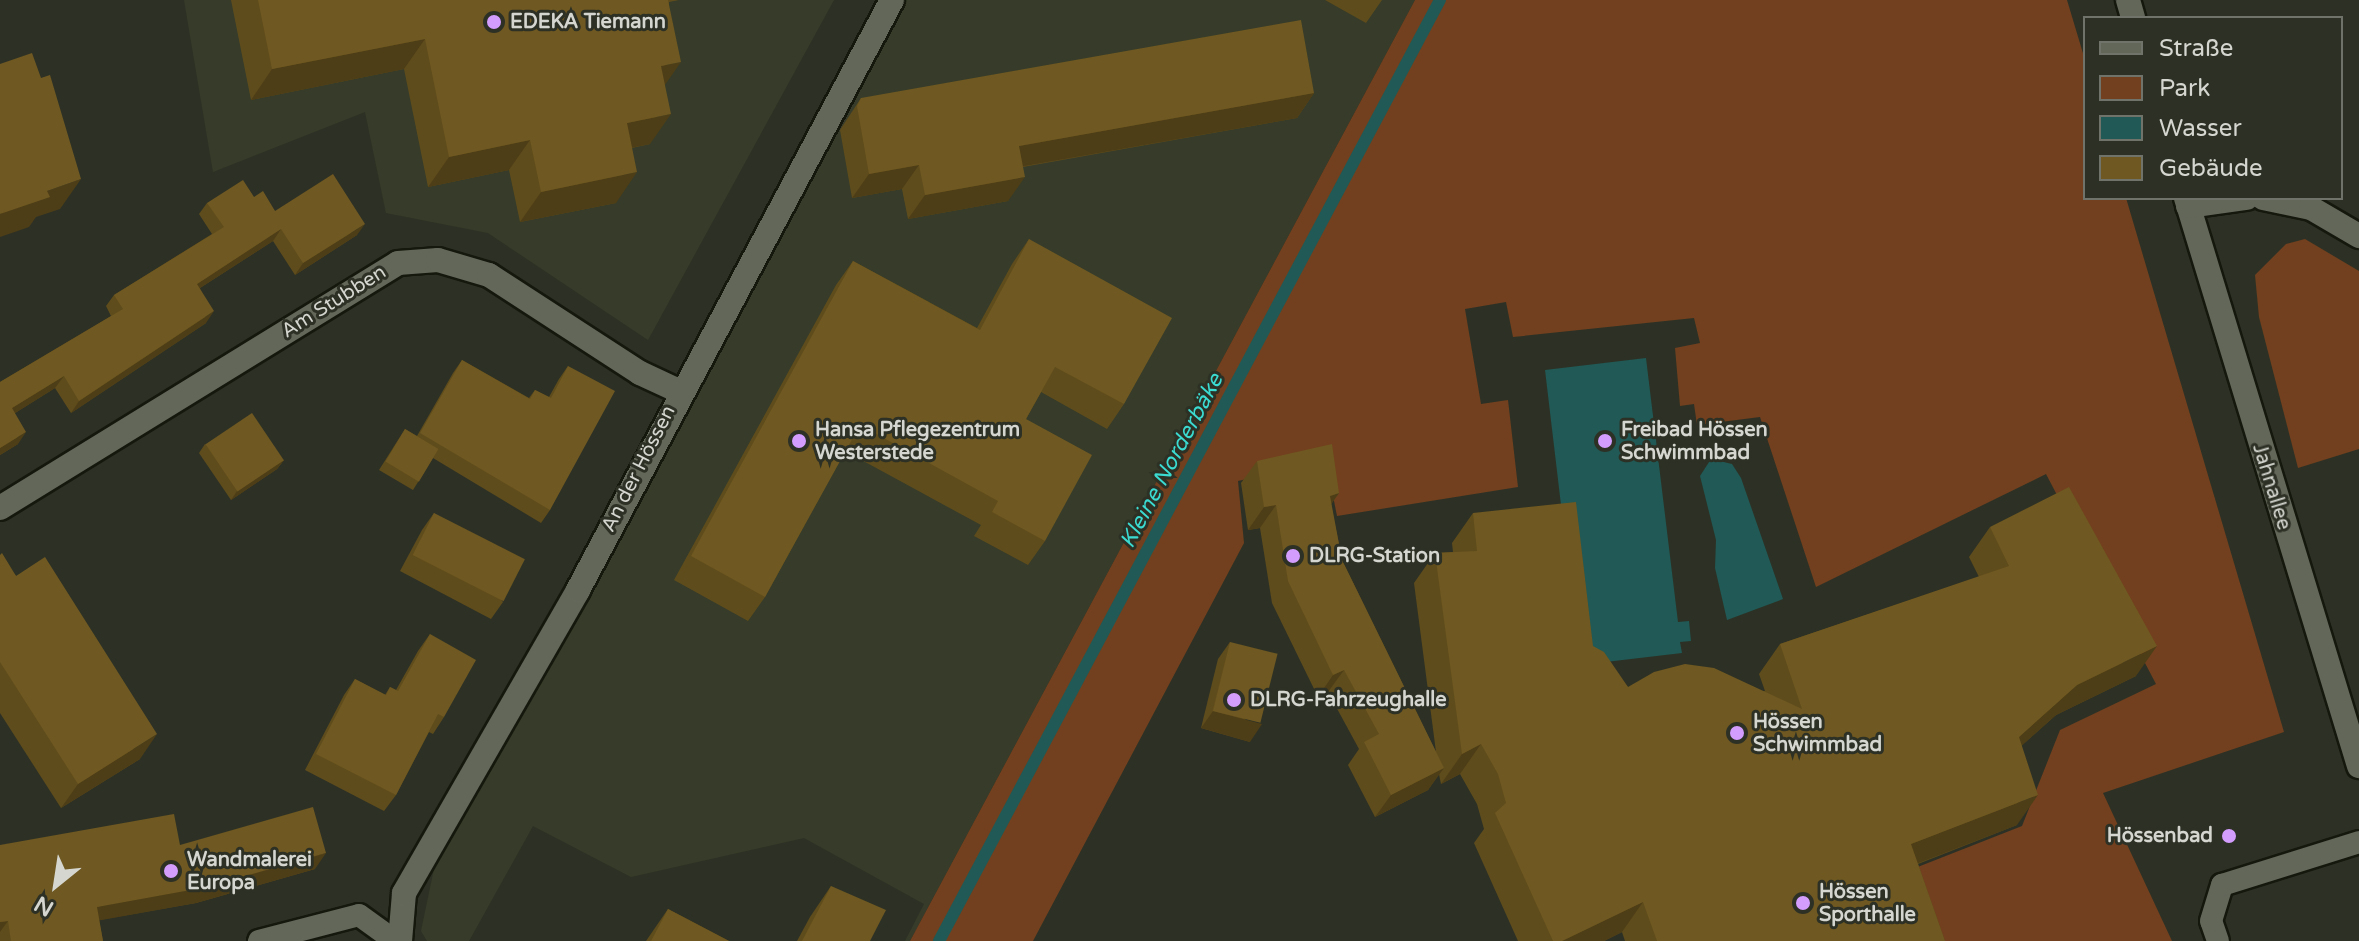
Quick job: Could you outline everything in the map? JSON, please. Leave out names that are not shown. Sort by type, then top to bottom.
[{"type":"street","name":"An der Hössen","points":[[398,941],[404,893],[578,590],[679,391],[892,0]]},
{"type":"street","points":[[2187,202],[2216,200]]},
{"type":"street","points":[[2273,200],[2311,208],[2359,236]]},
{"type":"street","name":"Jahnallee","points":[[2187,202],[2359,766]]},
{"type":"street","name":"Am Stubben","points":[[0,508],[398,263],[438,260],[489,275],[640,373],[679,391]]},
{"type":"lane","points":[[2218,941],[2211,921],[2222,885],[2359,842]]},
{"type":"lane","points":[[259,941],[359,915],[398,941]]},
{"type":"shaded area","points":[[184,0],[834,0],[648,340],[488,233],[386,213],[365,112],[213,172]]},
{"type":"shaded area","points":[[906,0],[1415,0],[910,941],[905,941],[924,904],[804,838],[631,877],[533,826],[469,941],[427,941],[421,931],[434,869]]},
{"type":"green space","points":[[1415,0],[2067,0],[2083,53],[2083,200],[2127,200],[2284,732],[2103,793],[2172,941],[1927,941],[1905,872],[2022,826],[2060,730],[2156,684],[2046,474],[1816,587],[1760,417],[1697,425],[1694,404],[1680,406],[1675,348],[1700,343],[1694,318],[1513,337],[1506,302],[1465,309],[1481,404],[1508,400],[1518,487],[1337,516],[1326,461],[1238,481],[1244,543],[1033,941],[910,941]]},
{"type":"green space","points":[[2305,239],[2359,271],[2359,449],[2298,468],[2259,317],[2255,275],[2286,244]]},
{"type":"water","name":"Freibad Hössen Schwimmbad","points":[[1646,358],[1678,622],[1689,621],[1691,641],[1680,642],[1682,653],[1580,665],[1545,370]]},
{"type":"water","points":[[1711,459],[1732,464],[1741,478],[1783,599],[1727,620],[1715,568],[1716,540],[1700,476]]},
{"type":"building","points":[[258,0],[668,0],[681,62],[661,66],[671,114],[627,123],[637,172],[541,192],[530,140],[449,157],[425,39],[272,69]]},
{"type":"building","points":[[1301,20],[1314,93],[1019,146],[1025,177],[925,195],[919,165],[869,174],[857,106],[861,98]]},
{"type":"building","points":[[32,53],[41,78],[50,75],[81,179],[47,191],[50,197],[0,214],[0,64]]},
{"type":"building","points":[[333,174],[365,224],[303,263],[281,229],[197,284],[214,311],[79,401],[64,376],[12,408],[26,432],[0,448],[0,382],[123,309],[114,295],[224,227],[207,203],[243,180],[254,197],[263,191],[275,211]]},
{"type":"building","name":"Hansa Pflegezentrum Westerstede","points":[[1029,239],[1172,318],[1124,404],[1055,367],[1026,419],[1092,455],[1045,541],[992,512],[998,501],[860,425],[765,597],[691,556],[853,261],[980,330]]},
{"type":"building","points":[[462,360],[530,399],[535,390],[551,398],[568,366],[615,391],[550,510],[420,433]]},
{"type":"building","points":[[252,413],[284,460],[237,492],[206,444]]},
{"type":"building","points":[[405,429],[438,449],[419,482],[385,462]]},
{"type":"building","points":[[1332,444],[1339,493],[1330,496],[1342,560],[1444,768],[1391,795],[1364,742],[1379,734],[1344,670],[1333,675],[1288,581],[1276,505],[1264,507],[1257,461]]},
{"type":"building","name":"Hössen Schwimmbad","points":[[2069,487],[2157,646],[2077,685],[2019,737],[2038,795],[1911,844],[1945,941],[1657,941],[1643,902],[1562,941],[1553,941],[1495,813],[1506,803],[1498,774],[1481,744],[1462,754],[1435,553],[1477,551],[1473,513],[1576,502],[1593,646],[1604,652],[1628,687],[1654,672],[1685,664],[1714,668],[1802,709],[1780,644],[2009,566],[1990,527]]},
{"type":"building","points":[[434,513],[525,559],[504,601],[413,555]]},
{"type":"building","points":[[2,553],[16,576],[45,557],[157,734],[78,784],[0,662]]},
{"type":"building","points":[[430,634],[476,660],[444,717],[438,714],[396,795],[316,754],[355,679],[386,695],[390,687],[398,691]]},
{"type":"building","name":"DLRG-Fahrzeughalle","points":[[1230,642],[1278,654],[1260,723],[1213,711]]},
{"type":"building","points":[[313,807],[326,853],[207,887],[97,907],[103,941],[11,941],[8,921],[0,922],[0,845],[174,814],[180,845]]},
{"type":"building","points":[[831,886],[886,910],[870,941],[802,941]]},
{"type":"building","points":[[668,909],[729,941],[651,941]]},
{"type":"waterway","name":"Kleine Norderbäke","points":[[939,941],[1440,0]]},
{"type":"place","name":"EDEKA Tiemann","points":[[494,22]]},
{"type":"place","name":"Hansa Pflegezentrum Westerstede","points":[[799,441]]},
{"type":"place","name":"Freibad Hössen Schwimmbad","points":[[1605,441]]},
{"type":"place","name":"DLRG-Station","points":[[1293,556]]},
{"type":"place","name":"DLRG-Fahrzeughalle","points":[[1234,700]]},
{"type":"place","name":"Hössen Schwimmbad","points":[[1737,733]]},
{"type":"place","name":"Hössenbad","points":[[2229,836]]},
{"type":"place","name":"Wandmalerei Europa","points":[[171,871]]},
{"type":"place","name":"Hössen Sporthalle","points":[[1803,903]]}]
